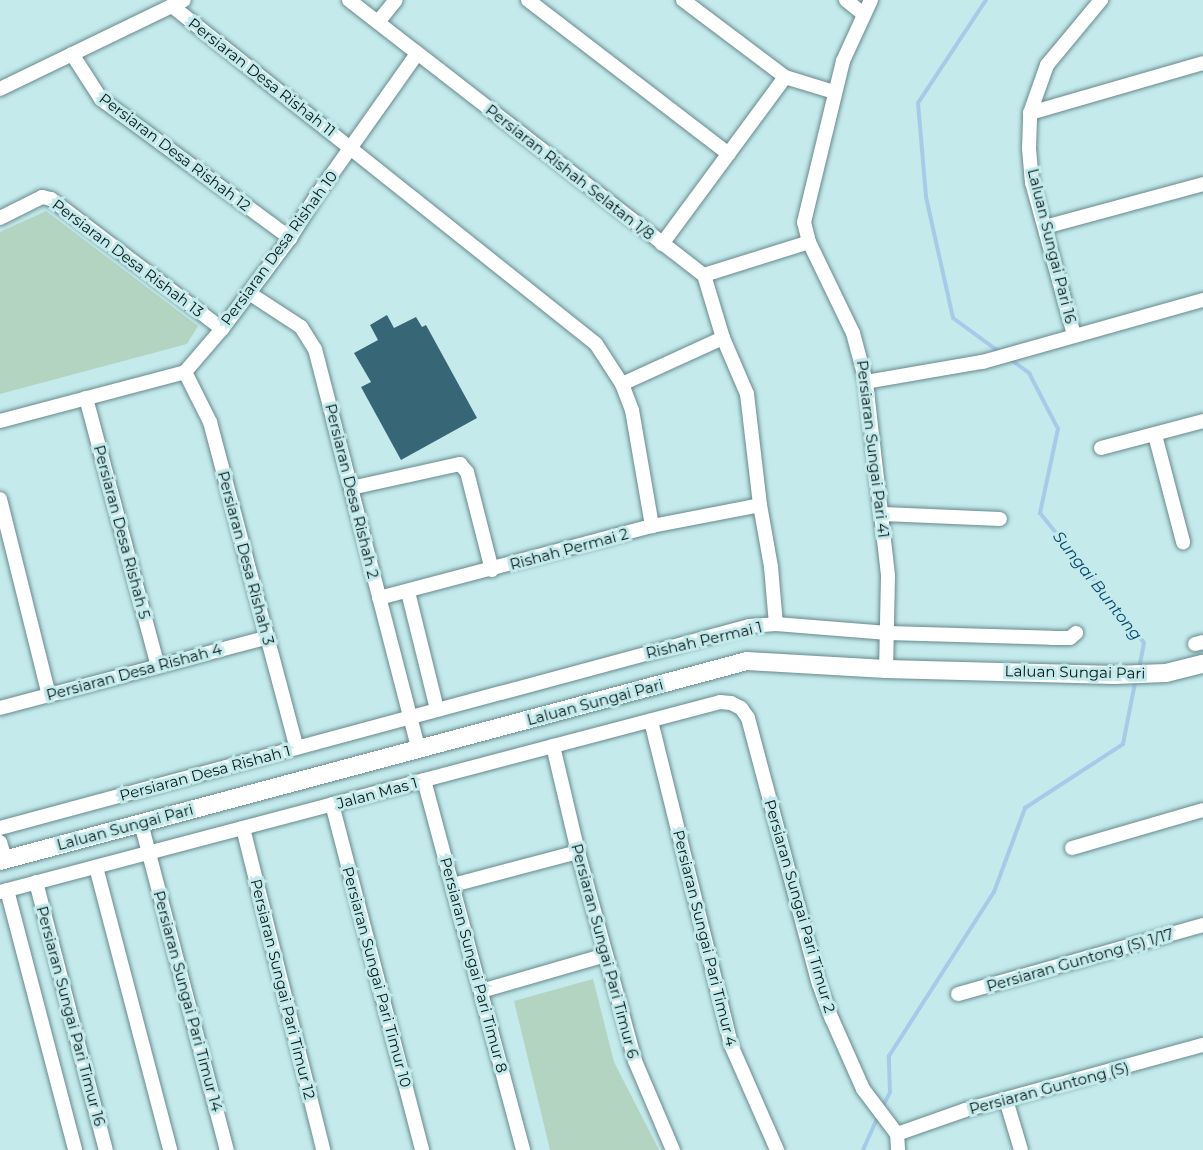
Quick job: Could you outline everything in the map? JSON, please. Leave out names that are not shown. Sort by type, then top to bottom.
[{"type":"main road","name":"Laluan Sungai Pari","points":[[2,860],[747,661],[886,669],[1114,675],[1166,673],[1203,664]]},
{"type":"street","name":"Persiaran Rishah Selatan 1/8","points":[[349,0],[704,275]]},
{"type":"street","points":[[378,22],[396,0]]},
{"type":"street","points":[[528,0],[729,154]]},
{"type":"street","points":[[684,0],[785,77],[834,92]]},
{"type":"street","points":[[846,0],[863,14]]},
{"type":"street","name":"Persiaran Sungai Pari 41","points":[[871,0],[843,61],[804,222],[809,242],[853,333],[866,382],[888,576],[886,669]]},
{"type":"street","name":"Laluan Sungai Pari 16","points":[[1074,335],[1032,183],[1029,148],[1030,113],[1047,65],[1101,0]]},
{"type":"street","points":[[0,89],[178,3]]},
{"type":"street","name":"Persiaran Desa Rishah 11","points":[[178,3],[352,148],[596,344],[622,384],[632,410],[652,526]]},
{"type":"street","name":"Persiaran Desa Rishah 12","points":[[72,54],[101,99],[290,238]]},
{"type":"street","name":"Persiaran Desa Rishah 10","points":[[185,372],[222,328],[290,238],[317,195],[417,54]]},
{"type":"street","points":[[1030,113],[1203,63]]},
{"type":"street","points":[[662,244],[785,77]]},
{"type":"street","points":[[1045,227],[1203,184]]},
{"type":"street","name":"Persiaran Desa Rishah 13","points":[[0,218],[42,197],[51,199],[222,328]]},
{"type":"street","points":[[776,624],[771,567],[760,505],[747,394],[723,338],[704,275],[809,242]]},
{"type":"street","name":"Persiaran Desa Rishah 2","points":[[249,293],[301,327],[315,349],[418,750]]},
{"type":"street","points":[[866,382],[982,362],[1203,300]]},
{"type":"street","points":[[622,384],[723,338]]},
{"type":"street","points":[[0,421],[185,372]]},
{"type":"street","name":"Persiaran Desa Rishah 3","points":[[185,372],[210,422],[297,748]]},
{"type":"street","name":"Persiaran Desa Rishah 5","points":[[87,398],[158,666]]},
{"type":"street","points":[[1101,448],[1203,421]]},
{"type":"street","points":[[1155,435],[1183,542]]},
{"type":"street","points":[[351,488],[460,464],[467,472],[492,570]]},
{"type":"street","points":[[0,499],[5,543],[49,695]]},
{"type":"street","name":"Rishah Permai 2","points":[[379,598],[652,526],[760,505]]},
{"type":"street","points":[[882,514],[1000,519]]},
{"type":"street","points":[[408,592],[437,709]]},
{"type":"street","name":"Rishah Permai 1","points":[[410,719],[437,709],[749,627],[776,624],[888,633],[1053,638],[1070,638],[1076,633]]},
{"type":"street","name":"Persiaran Desa Rishah 4","points":[[0,708],[268,637]]},
{"type":"street","name":"Jalan Mas 1","points":[[4,891],[720,702],[731,703],[741,708],[748,718]]},
{"type":"street","name":"Persiaran Sungai Pari Timur 2","points":[[748,718],[819,984],[863,1089],[897,1134]]},
{"type":"street","name":"Persiaran Desa Rishah 1","points":[[0,828],[410,719]]},
{"type":"street","name":"Persiaran Sungai Pari Timur 4","points":[[651,721],[731,1045],[777,1150]]},
{"type":"street","name":"Persiaran Sungai Pari Timur 6","points":[[553,746],[578,852],[635,1061],[673,1150]]},
{"type":"street","name":"Persiaran Sungai Pari Timur 8","points":[[424,780],[523,1150]]},
{"type":"street","name":"Persiaran Sungai Pari Timur 10","points":[[332,804],[422,1150]]},
{"type":"street","points":[[1072,848],[1203,810]]},
{"type":"street","name":"Persiaran Sungai Pari Timur 14","points":[[141,823],[227,1150]]},
{"type":"street","name":"Persiaran Sungai Pari Timur 12","points":[[243,828],[323,1150]]},
{"type":"street","points":[[0,842],[2,860]]},
{"type":"street","points":[[453,885],[578,852]]},
{"type":"street","points":[[96,867],[170,1150]]},
{"type":"street","name":"Persiaran Sungai Pari Timur 16","points":[[36,882],[106,1150]]},
{"type":"street","name":"Persiaran Sungai Pari Timur 16","points":[[4,891],[75,1150]]},
{"type":"street","name":"Persiaran Guntong (S) 1/17","points":[[958,994],[1203,926]]},
{"type":"street","points":[[481,991],[606,955]]},
{"type":"street","name":"Persiaran Guntong (S)","points":[[897,1134],[965,1110],[1203,1045]]},
{"type":"street","points":[[1006,1100],[1021,1150]]},
{"type":"street","points":[[897,1134],[898,1150]]},
{"type":"green space","points":[[46,211],[198,326],[187,344],[0,394],[0,232]]},
{"type":"green space","points":[[593,979],[614,1062],[659,1150],[550,1150],[514,1001]]},
{"type":"building","points":[[387,315],[394,328],[416,317],[422,327],[426,325],[477,418],[401,460],[361,387],[371,382],[354,353],[378,340],[370,325]]},
{"type":"waterway","name":"Sungai Buntong","points":[[986,0],[918,103],[926,197],[953,318],[1001,353]]},
{"type":"waterway","name":"Sungai Buntong","points":[[1010,359],[1029,373],[1058,429],[1040,513],[1144,643],[1139,668]]},
{"type":"waterway","name":"Sungai Buntong","points":[[881,1110],[890,1092],[889,1056],[994,892],[1025,808],[1123,744],[1136,678]]},
{"type":"waterway","name":"Sungai Buntong","points":[[863,1150],[878,1116]]}]
